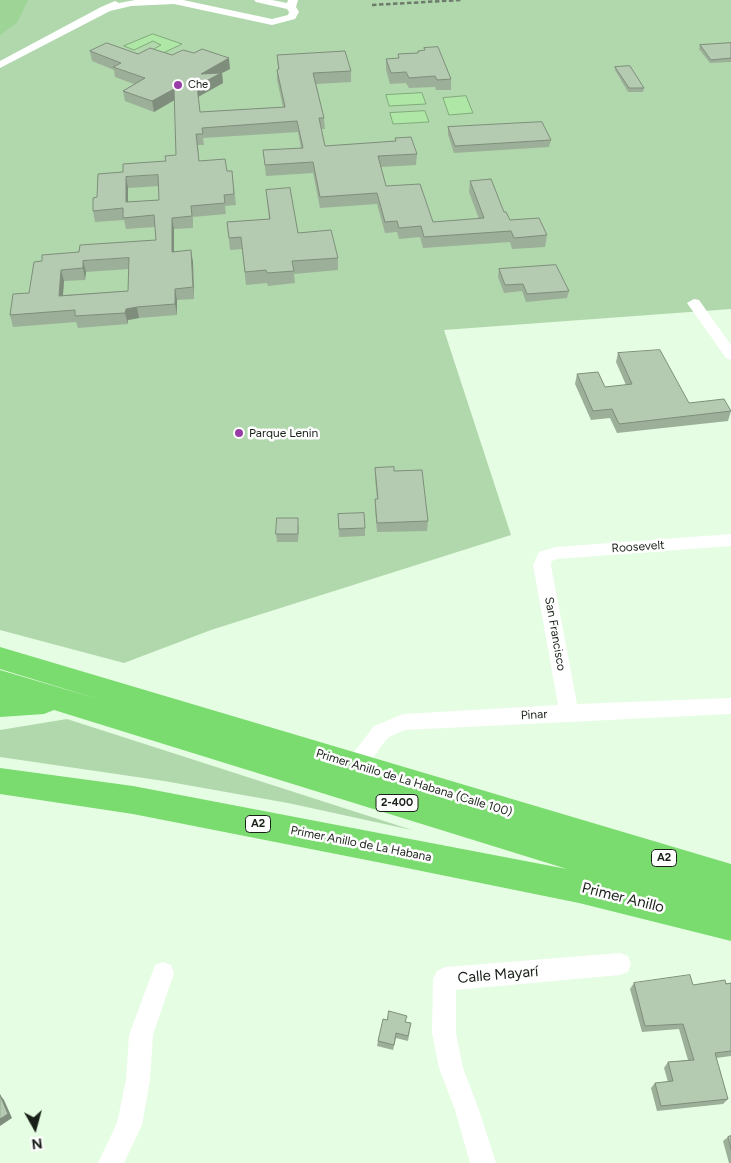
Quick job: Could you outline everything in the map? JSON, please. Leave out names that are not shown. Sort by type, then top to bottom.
[{"type":"highway","name":"Primer Anillo de La Habana (Calle 100)","points":[[0,658],[731,879]]},
{"type":"highway","name":"2-400","points":[[0,682],[731,904]]},
{"type":"highway","name":"A2","points":[[0,705],[63,702],[156,704]]},
{"type":"highway","name":"Primer Anillo de La Habana","points":[[0,781],[132,800],[514,874]]},
{"type":"highway","name":"Primer Anillo","points":[[514,874],[579,887],[731,924]]},
{"type":"street","points":[[0,65],[122,0]]},
{"type":"street","points":[[104,9],[130,3],[174,1],[272,22],[292,17],[294,12],[292,4],[260,0]]},
{"type":"street","points":[[694,303],[731,355]]},
{"type":"street","name":"Roosevelt","points":[[545,557],[556,553],[731,540]]},
{"type":"street","name":"San Francisco","points":[[545,557],[542,565],[569,712]]},
{"type":"street","name":"Pinar","points":[[355,766],[381,732],[403,722],[569,712],[731,706]]},
{"type":"street","name":"Calle Mayarí","points":[[483,1163],[467,1110],[451,1068],[444,1033],[445,980],[620,964]]},
{"type":"street","points":[[111,1163],[129,1125],[138,1080],[141,1035],[163,973]]},
{"type":"shaded area","name":"Parque Lenin","points":[[0,0],[731,0],[731,309],[444,330],[511,535],[211,630],[124,663],[0,630]]},
{"type":"shaded area","points":[[0,0],[28,0],[17,23],[0,35]]},
{"type":"shaded area","points":[[153,34],[182,44],[163,53],[152,50],[161,45],[153,41],[134,50],[124,46]]},
{"type":"shaded area","points":[[422,93],[426,104],[389,106],[386,95]]},
{"type":"shaded area","points":[[466,96],[473,113],[449,115],[443,98]]},
{"type":"shaded area","points":[[425,111],[429,122],[393,124],[390,113]]},
{"type":"shaded area","points":[[67,719],[412,830],[288,803],[164,781],[0,757],[0,730]]},
{"type":"building","points":[[107,43],[138,54],[150,48],[172,55],[183,50],[194,53],[202,49],[229,58],[201,74],[221,73],[197,86],[200,112],[285,107],[277,70],[279,69],[277,55],[345,51],[351,71],[313,73],[324,118],[319,118],[325,146],[396,141],[395,138],[411,137],[417,154],[378,156],[386,186],[420,184],[433,222],[484,218],[470,181],[491,179],[504,212],[506,212],[510,220],[539,218],[547,235],[514,238],[511,231],[424,237],[421,226],[399,228],[397,221],[385,222],[377,193],[320,197],[313,162],[265,165],[263,150],[303,148],[297,121],[202,128],[203,134],[196,134],[199,161],[225,159],[227,171],[232,171],[234,194],[224,195],[225,203],[191,206],[192,216],[172,218],[172,252],[191,250],[193,287],[175,289],[175,304],[137,307],[126,309],[125,313],[75,316],[75,310],[10,315],[13,294],[29,293],[34,262],[42,261],[42,255],[79,252],[80,245],[156,240],[154,215],[123,218],[123,208],[93,211],[93,198],[97,197],[98,174],[123,172],[123,164],[166,161],[165,156],[176,155],[174,89],[152,101],[123,91],[145,78],[113,67],[121,63],[90,51]],"holes":[[[158,175],[159,200],[126,202],[126,177]],[[129,258],[128,291],[59,296],[61,270],[83,268],[83,261]]]},
{"type":"building","points":[[731,43],[731,58],[711,60],[700,45]]},
{"type":"building","points":[[438,47],[451,79],[437,80],[435,76],[409,78],[406,72],[391,73],[386,59],[399,58],[398,54],[418,53],[418,51],[425,50],[424,48]]},
{"type":"building","points":[[630,66],[644,88],[629,88],[615,67]]},
{"type":"building","points":[[542,122],[551,140],[455,146],[448,127]]},
{"type":"building","points":[[290,188],[298,233],[331,230],[338,258],[292,261],[294,271],[267,273],[266,270],[245,272],[241,237],[229,238],[227,222],[270,219],[266,190]]},
{"type":"building","points":[[556,265],[569,291],[527,294],[523,284],[505,285],[499,269]]},
{"type":"building","points":[[660,350],[689,403],[724,399],[731,411],[619,424],[612,409],[593,411],[577,374],[598,372],[605,387],[632,384],[618,353]]},
{"type":"building","points":[[394,467],[394,471],[422,470],[428,521],[377,523],[375,499],[378,499],[375,468]]},
{"type":"building","points":[[364,513],[365,528],[339,529],[338,514]]},
{"type":"building","points":[[277,518],[298,518],[298,534],[276,534]]},
{"type":"building","points":[[690,975],[693,985],[725,980],[726,984],[731,983],[731,1051],[715,1053],[728,1099],[661,1106],[655,1083],[673,1081],[668,1062],[694,1060],[683,1024],[645,1026],[634,983]]},
{"type":"building","points":[[389,1011],[407,1016],[405,1022],[411,1023],[408,1036],[396,1033],[394,1045],[378,1041],[383,1019],[387,1020]]},
{"type":"building","points":[[0,1095],[8,1114],[0,1119]]},
{"type":"building","points":[[731,1136],[731,1149],[728,1137]]},
{"type":"railway","points":[[372,5],[461,0]]},
{"type":"place","name":"Che","points":[[178,85]]},
{"type":"place","name":"Parque Lenin","points":[[239,433]]}]
